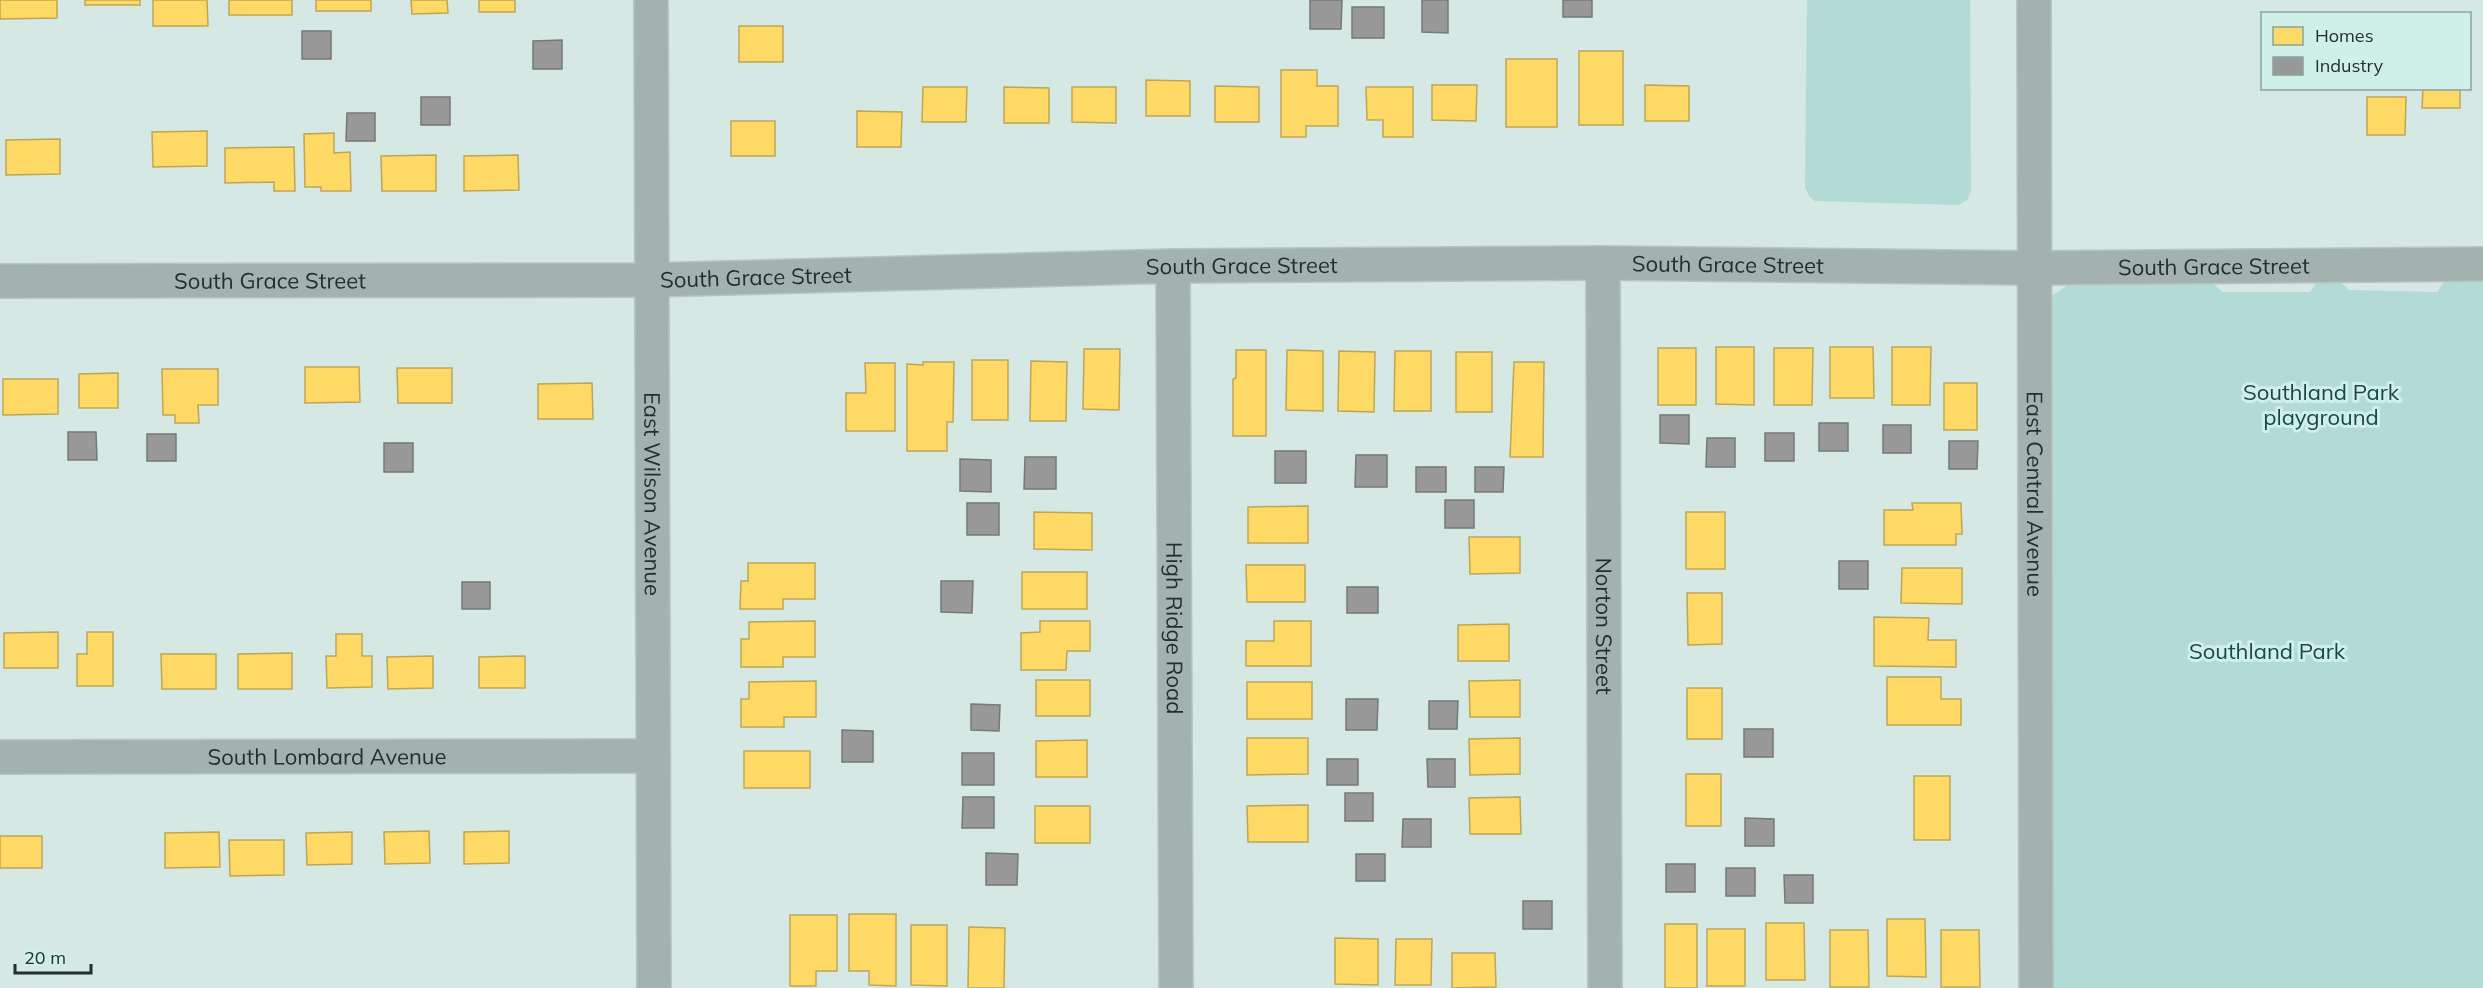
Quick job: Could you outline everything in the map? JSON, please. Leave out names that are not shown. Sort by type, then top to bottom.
[{"type":"street","name":"East Wilson Avenue","points":[[651,0],[654,988]]},
{"type":"street","name":"East Central Avenue","points":[[2034,0],[2036,988]]},
{"type":"street","name":"South Grace Street","points":[[0,281],[651,280],[1173,266],[1603,262],[2035,268],[2483,264]]},
{"type":"street","name":"Norton Street","points":[[1603,262],[1605,988]]},
{"type":"street","name":"High Ridge Road","points":[[1173,266],[1176,988]]},
{"type":"street","name":"South Lombard Avenue","points":[[0,757],[653,756]]},
{"type":"green space","points":[[1807,0],[1970,0],[1971,192],[1967,200],[1958,205],[1815,201],[1810,197],[1805,188]]},
{"type":"green space","name":"Southland Park","points":[[2446,279],[2483,280],[2483,988],[2053,988],[2050,315],[2052,296],[2069,284],[2212,282],[2222,292],[2310,292],[2316,283],[2326,280],[2338,282],[2349,290],[2437,292]]},
{"type":"building: Homes","points":[[0,0],[57,0],[57,18],[0,19]]},
{"type":"building: Homes","points":[[85,0],[140,0],[140,5],[85,5]]},
{"type":"building: Homes","points":[[153,0],[207,0],[208,26],[153,26]]},
{"type":"building: Homes","points":[[229,0],[292,0],[292,15],[229,15]]},
{"type":"building: Homes","points":[[316,0],[371,0],[371,11],[316,11]]},
{"type":"building: Homes","points":[[411,0],[447,0],[448,13],[412,14]]},
{"type":"building: Homes","points":[[479,0],[515,0],[515,12],[479,12]]},
{"type":"building: Homes","points":[[739,26],[783,26],[783,62],[739,62]]},
{"type":"building: Homes","points":[[1579,51],[1623,51],[1623,125],[1579,125]]},
{"type":"building: Homes","points":[[1506,59],[1557,59],[1557,127],[1506,127]]},
{"type":"building: Homes","points":[[1281,70],[1317,70],[1317,86],[1338,86],[1338,126],[1306,126],[1306,137],[1281,137]]},
{"type":"building: Homes","points":[[1146,80],[1190,81],[1190,116],[1146,116]]},
{"type":"building: Homes","points":[[1432,85],[1477,85],[1476,121],[1432,120]]},
{"type":"building: Homes","points":[[1645,85],[1689,86],[1689,121],[1645,121]]},
{"type":"building: Homes","points":[[1215,86],[1259,87],[1259,122],[1215,122]]},
{"type":"building: Homes","points":[[923,87],[967,87],[966,122],[922,122]]},
{"type":"building: Homes","points":[[1004,87],[1049,88],[1049,123],[1004,123]]},
{"type":"building: Homes","points":[[1072,87],[1116,87],[1116,123],[1072,122]]},
{"type":"building: Homes","points":[[1366,87],[1413,87],[1413,137],[1383,137],[1383,120],[1367,120]]},
{"type":"building: Homes","points":[[2423,90],[2460,90],[2460,108],[2422,108]]},
{"type":"building: Homes","points":[[2367,97],[2406,97],[2405,135],[2367,135]]},
{"type":"building: Homes","points":[[857,111],[902,112],[901,147],[857,147]]},
{"type":"building: Homes","points":[[731,121],[775,121],[775,156],[731,156]]},
{"type":"building: Homes","points":[[207,131],[207,166],[153,167],[152,132]]},
{"type":"building: Homes","points":[[334,133],[334,153],[350,152],[351,191],[321,191],[321,187],[305,187],[304,134]]},
{"type":"building: Homes","points":[[60,139],[60,174],[6,175],[6,140]]},
{"type":"building: Homes","points":[[294,147],[295,191],[274,191],[274,182],[225,183],[225,148]]},
{"type":"building: Homes","points":[[436,155],[436,191],[382,191],[381,156]]},
{"type":"building: Homes","points":[[518,155],[519,190],[464,191],[464,156]]},
{"type":"building: Homes","points":[[1716,347],[1754,347],[1754,405],[1716,404]]},
{"type":"building: Homes","points":[[1830,347],[1873,347],[1874,398],[1830,398]]},
{"type":"building: Homes","points":[[1892,347],[1931,347],[1930,405],[1892,405]]},
{"type":"building: Homes","points":[[1658,348],[1696,348],[1696,405],[1658,405]]},
{"type":"building: Homes","points":[[1774,348],[1813,348],[1812,405],[1774,405]]},
{"type":"building: Homes","points":[[1084,349],[1120,349],[1119,410],[1083,409]]},
{"type":"building: Homes","points":[[1236,350],[1266,350],[1266,436],[1233,436],[1233,379],[1236,378]]},
{"type":"building: Homes","points":[[1287,350],[1323,351],[1323,411],[1286,410]]},
{"type":"building: Homes","points":[[1339,351],[1375,352],[1374,412],[1338,411]]},
{"type":"building: Homes","points":[[1395,351],[1431,351],[1431,411],[1394,411]]},
{"type":"building: Homes","points":[[1456,352],[1492,352],[1492,412],[1456,412]]},
{"type":"building: Homes","points":[[972,360],[1008,360],[1008,420],[972,420]]},
{"type":"building: Homes","points":[[1031,361],[1067,362],[1066,421],[1030,421]]},
{"type":"building: Homes","points":[[923,362],[954,362],[953,422],[947,422],[947,451],[907,451],[907,364],[923,365]]},
{"type":"building: Homes","points":[[1514,362],[1544,362],[1543,457],[1510,457]]},
{"type":"building: Homes","points":[[865,363],[895,363],[895,431],[846,431],[846,393],[866,393]]},
{"type":"building: Homes","points":[[305,367],[359,367],[360,402],[305,403]]},
{"type":"building: Homes","points":[[397,368],[452,368],[452,403],[398,403]]},
{"type":"building: Homes","points":[[162,369],[218,369],[218,405],[198,405],[199,423],[175,423],[175,415],[163,415]]},
{"type":"building: Homes","points":[[118,373],[118,408],[79,408],[79,374]]},
{"type":"building: Homes","points":[[3,379],[58,379],[58,414],[3,415]]},
{"type":"building: Homes","points":[[592,383],[593,419],[538,419],[538,384]]},
{"type":"building: Homes","points":[[1944,383],[1977,383],[1977,430],[1944,430]]},
{"type":"building: Homes","points":[[1912,503],[1961,503],[1962,534],[1956,534],[1956,545],[1884,545],[1884,510],[1913,510]]},
{"type":"building: Homes","points":[[1308,506],[1308,543],[1248,543],[1248,507]]},
{"type":"building: Homes","points":[[1034,512],[1092,513],[1092,550],[1034,549]]},
{"type":"building: Homes","points":[[1686,512],[1725,512],[1725,569],[1686,569]]},
{"type":"building: Homes","points":[[1469,537],[1520,537],[1520,573],[1470,574]]},
{"type":"building: Homes","points":[[748,563],[815,563],[815,599],[783,599],[783,609],[740,609],[741,581],[748,581]]},
{"type":"building: Homes","points":[[1246,565],[1305,565],[1305,602],[1247,602]]},
{"type":"building: Homes","points":[[1902,568],[1962,568],[1962,604],[1901,603]]},
{"type":"building: Homes","points":[[1022,572],[1087,572],[1087,609],[1022,609]]},
{"type":"building: Homes","points":[[1687,593],[1722,593],[1722,644],[1688,645]]},
{"type":"building: Homes","points":[[1874,617],[1929,618],[1928,640],[1956,640],[1956,667],[1874,666]]},
{"type":"building: Homes","points":[[815,621],[815,657],[783,657],[783,667],[741,667],[741,639],[749,639],[749,622]]},
{"type":"building: Homes","points":[[1040,621],[1090,621],[1090,651],[1067,651],[1066,670],[1021,670],[1021,633],[1040,632]]},
{"type":"building: Homes","points":[[1274,621],[1311,621],[1311,666],[1246,666],[1246,641],[1274,641]]},
{"type":"building: Homes","points":[[1509,624],[1509,661],[1458,661],[1458,625]]},
{"type":"building: Homes","points":[[58,632],[58,668],[4,668],[4,633]]},
{"type":"building: Homes","points":[[87,632],[113,632],[113,686],[77,686],[77,654],[87,654]]},
{"type":"building: Homes","points":[[336,634],[362,634],[362,656],[372,656],[372,687],[327,688],[326,656],[336,656]]},
{"type":"building: Homes","points":[[292,653],[292,689],[238,689],[238,654]]},
{"type":"building: Homes","points":[[161,654],[216,654],[216,689],[162,689]]},
{"type":"building: Homes","points":[[433,656],[433,688],[388,689],[387,657]]},
{"type":"building: Homes","points":[[525,656],[525,688],[479,688],[479,657]]},
{"type":"building: Homes","points":[[1887,677],[1941,677],[1941,699],[1961,699],[1961,725],[1887,725]]},
{"type":"building: Homes","points":[[1036,680],[1090,680],[1090,716],[1036,716]]},
{"type":"building: Homes","points":[[1520,680],[1520,717],[1470,717],[1469,681]]},
{"type":"building: Homes","points":[[816,681],[816,717],[784,717],[784,727],[741,727],[741,699],[749,699],[749,682]]},
{"type":"building: Homes","points":[[1247,682],[1312,682],[1312,719],[1247,719]]},
{"type":"building: Homes","points":[[1687,688],[1722,688],[1722,739],[1687,739]]},
{"type":"building: Homes","points":[[1247,738],[1308,738],[1308,774],[1247,775]]},
{"type":"building: Homes","points":[[1520,738],[1520,774],[1470,775],[1469,739]]},
{"type":"building: Homes","points":[[1087,740],[1087,777],[1036,777],[1036,741]]},
{"type":"building: Homes","points":[[744,751],[810,751],[810,788],[744,788]]},
{"type":"building: Homes","points":[[1686,774],[1721,774],[1721,826],[1686,826]]},
{"type":"building: Homes","points":[[1914,776],[1950,776],[1950,840],[1914,840]]},
{"type":"building: Homes","points":[[1520,797],[1521,834],[1470,834],[1469,798]]},
{"type":"building: Homes","points":[[1308,805],[1308,842],[1248,842],[1247,806]]},
{"type":"building: Homes","points":[[1035,806],[1090,806],[1090,843],[1035,843]]},
{"type":"building: Homes","points":[[429,831],[430,863],[385,864],[384,832]]},
{"type":"building: Homes","points":[[509,831],[509,863],[464,864],[464,832]]},
{"type":"building: Homes","points":[[219,832],[220,867],[165,868],[165,833]]},
{"type":"building: Homes","points":[[352,832],[352,864],[307,865],[306,833]]},
{"type":"building: Homes","points":[[0,836],[42,836],[42,868],[0,868]]},
{"type":"building: Homes","points":[[229,840],[284,840],[284,875],[230,876]]},
{"type":"building: Homes","points":[[849,914],[896,914],[896,986],[869,985],[869,971],[849,971]]},
{"type":"building: Homes","points":[[790,915],[837,915],[837,971],[816,971],[816,986],[790,986]]},
{"type":"building: Homes","points":[[1887,919],[1925,919],[1926,977],[1887,976]]},
{"type":"building: Homes","points":[[1766,923],[1804,923],[1805,980],[1766,980]]},
{"type":"building: Homes","points":[[1665,924],[1697,924],[1697,988],[1665,988]]},
{"type":"building: Homes","points":[[911,925],[947,925],[947,986],[911,985]]},
{"type":"building: Homes","points":[[969,927],[1005,928],[1004,988],[968,988]]},
{"type":"building: Homes","points":[[1707,929],[1745,929],[1745,986],[1707,986]]},
{"type":"building: Homes","points":[[1830,930],[1868,930],[1869,987],[1830,987]]},
{"type":"building: Homes","points":[[1941,930],[1979,930],[1980,987],[1941,987]]},
{"type":"building: Homes","points":[[1335,938],[1378,939],[1378,985],[1335,984]]},
{"type":"building: Homes","points":[[1396,939],[1432,939],[1431,985],[1395,985]]},
{"type":"building: Homes","points":[[1452,953],[1495,953],[1496,987],[1452,988]]},
{"type":"building: Industry","points":[[1310,0],[1342,0],[1341,29],[1310,29]]},
{"type":"building: Industry","points":[[1422,0],[1448,0],[1448,33],[1422,32]]},
{"type":"building: Industry","points":[[1563,0],[1592,0],[1592,17],[1563,17]]},
{"type":"building: Industry","points":[[1352,7],[1384,7],[1384,38],[1352,38]]},
{"type":"building: Industry","points":[[302,31],[331,31],[331,59],[302,59]]},
{"type":"building: Industry","points":[[562,40],[562,69],[533,69],[533,41]]},
{"type":"building: Industry","points":[[421,97],[450,97],[450,125],[421,125]]},
{"type":"building: Industry","points":[[347,113],[375,113],[375,141],[346,141]]},
{"type":"building: Industry","points":[[1660,415],[1689,415],[1689,444],[1660,443]]},
{"type":"building: Industry","points":[[1819,423],[1848,423],[1848,451],[1819,451]]},
{"type":"building: Industry","points":[[1883,425],[1911,425],[1911,453],[1883,453]]},
{"type":"building: Industry","points":[[68,432],[96,432],[97,460],[68,460]]},
{"type":"building: Industry","points":[[1765,433],[1794,433],[1794,461],[1765,461]]},
{"type":"building: Industry","points":[[147,434],[176,434],[176,461],[147,461]]},
{"type":"building: Industry","points":[[1707,438],[1735,438],[1735,467],[1706,467]]},
{"type":"building: Industry","points":[[1949,441],[1978,441],[1977,469],[1949,469]]},
{"type":"building: Industry","points":[[384,443],[413,443],[413,472],[384,472]]},
{"type":"building: Industry","points":[[1275,451],[1306,451],[1306,483],[1275,483]]},
{"type":"building: Industry","points":[[1356,455],[1387,455],[1387,487],[1355,487]]},
{"type":"building: Industry","points":[[1025,457],[1056,457],[1056,489],[1024,489]]},
{"type":"building: Industry","points":[[960,459],[991,460],[991,492],[960,491]]},
{"type":"building: Industry","points":[[1416,467],[1446,467],[1446,492],[1416,492]]},
{"type":"building: Industry","points":[[1475,467],[1504,467],[1503,492],[1475,492]]},
{"type":"building: Industry","points":[[1445,500],[1474,500],[1474,528],[1445,528]]},
{"type":"building: Industry","points":[[967,503],[999,503],[999,535],[967,535]]},
{"type":"building: Industry","points":[[1839,561],[1868,561],[1868,589],[1839,589]]},
{"type":"building: Industry","points":[[941,581],[973,581],[972,613],[941,612]]},
{"type":"building: Industry","points":[[462,582],[490,582],[490,609],[462,609]]},
{"type":"building: Industry","points":[[1347,587],[1378,587],[1378,613],[1347,613]]},
{"type":"building: Industry","points":[[1346,699],[1378,699],[1377,730],[1346,730]]},
{"type":"building: Industry","points":[[1429,701],[1458,701],[1457,729],[1429,729]]},
{"type":"building: Industry","points":[[971,704],[1000,705],[999,731],[971,730]]},
{"type":"building: Industry","points":[[1744,729],[1773,729],[1773,757],[1744,757]]},
{"type":"building: Industry","points":[[842,730],[873,731],[873,762],[842,762]]},
{"type":"building: Industry","points":[[962,753],[994,753],[994,785],[962,785]]},
{"type":"building: Industry","points":[[1327,759],[1358,759],[1358,785],[1327,785]]},
{"type":"building: Industry","points":[[1427,759],[1455,759],[1455,787],[1428,787]]},
{"type":"building: Industry","points":[[1345,793],[1373,793],[1373,821],[1345,821]]},
{"type":"building: Industry","points":[[963,797],[994,797],[994,828],[962,828]]},
{"type":"building: Industry","points":[[1745,818],[1774,819],[1774,846],[1745,846]]},
{"type":"building: Industry","points":[[1403,819],[1431,819],[1431,847],[1402,847]]},
{"type":"building: Industry","points":[[986,853],[1018,854],[1017,885],[986,885]]},
{"type":"building: Industry","points":[[1356,854],[1385,854],[1385,881],[1356,881]]},
{"type":"building: Industry","points":[[1666,864],[1695,864],[1695,892],[1666,892]]},
{"type":"building: Industry","points":[[1726,868],[1755,868],[1755,896],[1726,896]]},
{"type":"building: Industry","points":[[1784,875],[1813,875],[1813,903],[1785,903]]},
{"type":"building: Industry","points":[[1523,901],[1552,901],[1552,929],[1523,929]]},
{"type":"park label","name":"Southland Park playground","points":[[2321,404]]}]
